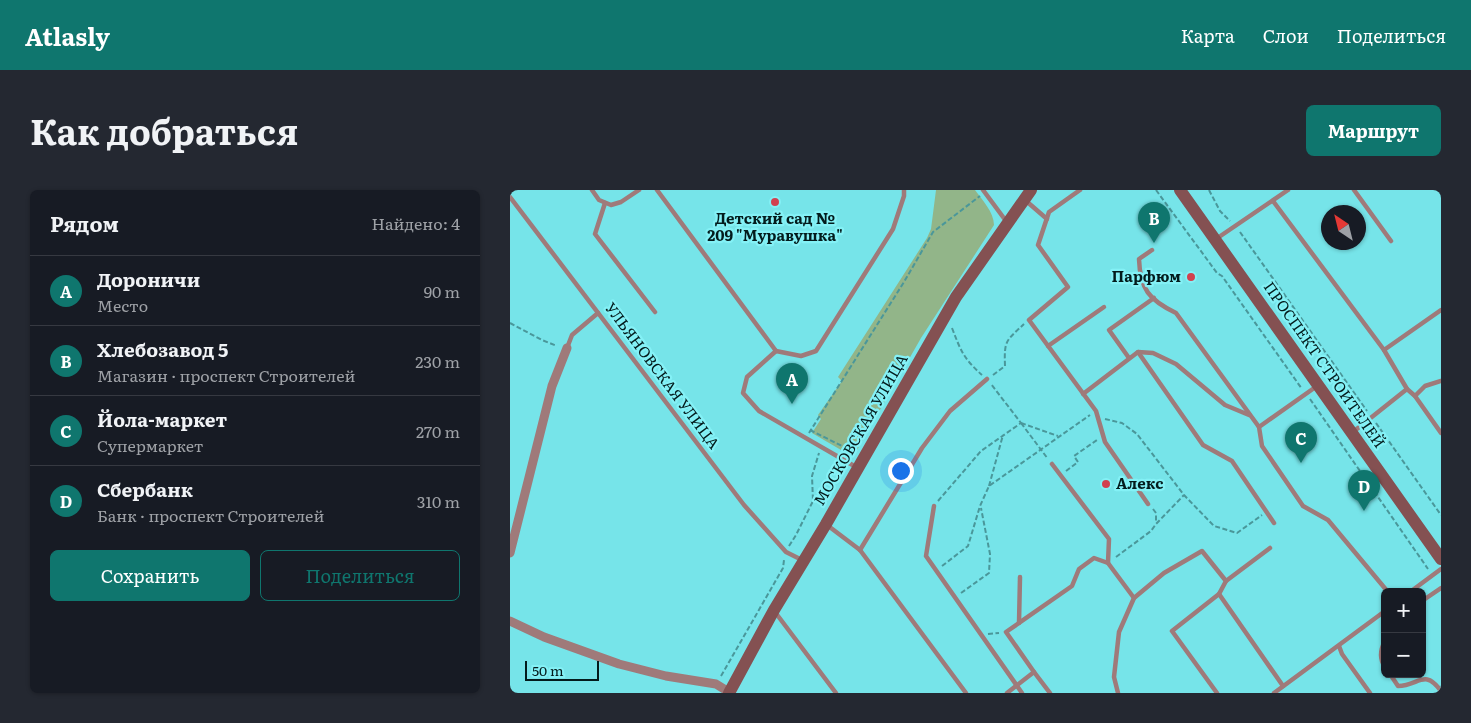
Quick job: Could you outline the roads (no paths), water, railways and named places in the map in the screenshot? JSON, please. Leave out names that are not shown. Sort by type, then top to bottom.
[{"type":"main road","name":"ПРОСПЕКТ СТРОИТЕЛЕЙ","points":[[1180,190],[1441,559]]},
{"type":"main road","name":"МОСКОВСКАЯ УЛИЦА","points":[[729,693],[774,610],[826,524],[956,297],[1027,195]]},
{"type":"street","points":[[510,553],[552,386],[567,348]]},
{"type":"street","points":[[510,621],[544,638],[619,664],[666,676],[716,684],[729,693]]},
{"type":"lane","points":[[592,190],[599,200],[611,205],[621,202],[639,190]]},
{"type":"lane","points":[[657,190],[776,351],[801,356],[816,351],[893,229],[904,196],[904,190]]},
{"type":"lane","points":[[1080,190],[1049,212],[1038,245],[1068,287],[1029,320],[1096,411],[1105,442],[1148,504]]},
{"type":"lane","points":[[1215,240],[1288,190]]},
{"type":"lane","points":[[1354,190],[1391,241]]},
{"type":"lane","points":[[984,191],[1007,223]]},
{"type":"lane","points":[[1027,195],[1047,219]]},
{"type":"lane","name":"УЛЬЯНОВСКАЯ УЛИЦА","points":[[510,197],[744,505],[786,552],[804,561]]},
{"type":"lane","points":[[1273,201],[1384,350],[1408,389],[1441,433]]},
{"type":"lane","points":[[605,203],[595,234],[655,312]]},
{"type":"lane","points":[[1152,250],[1139,259],[1139,276],[1143,288],[1160,306],[1176,313],[1259,427],[1262,446],[1304,506],[1328,520],[1385,588]]},
{"type":"lane","points":[[1129,358],[1109,330],[1154,298]]},
{"type":"lane","points":[[1048,346],[1104,307]]},
{"type":"lane","points":[[1384,350],[1441,310]]},
{"type":"lane","points":[[567,348],[572,336],[598,313]]},
{"type":"lane","points":[[776,351],[747,377],[743,393],[759,411],[858,468]]},
{"type":"lane","points":[[1083,394],[1138,352],[1153,353],[1176,364],[1225,405],[1250,416]]},
{"type":"lane","points":[[1138,352],[1203,445],[1232,461],[1274,523]]},
{"type":"lane","points":[[860,550],[922,448],[950,411],[987,379]]},
{"type":"lane","points":[[1415,396],[1425,386],[1441,382]]},
{"type":"lane","points":[[1259,427],[1318,385]]},
{"type":"lane","points":[[1352,433],[1408,389]]},
{"type":"lane","points":[[1052,464],[1109,539],[1108,563]]},
{"type":"lane","points":[[934,506],[926,556],[1022,693]]},
{"type":"lane","points":[[826,524],[860,550],[966,693]]},
{"type":"lane","points":[[1217,693],[1172,631],[1219,594],[1226,581],[1270,548]]},
{"type":"lane","points":[[1118,693],[1114,677],[1118,632],[1134,598],[1164,573],[1202,551],[1226,581]]},
{"type":"lane","points":[[1050,693],[1006,632],[1072,586],[1079,569],[1094,558],[1108,563],[1134,598]]},
{"type":"lane","points":[[1415,588],[1441,569]]},
{"type":"lane","points":[[1019,623],[1020,577]]},
{"type":"lane","points":[[1426,598],[1441,588]]},
{"type":"lane","points":[[1219,594],[1283,686]]},
{"type":"lane","points":[[774,610],[836,693]]},
{"type":"lane","points":[[1274,693],[1381,614]]},
{"type":"lane","points":[[1339,646],[1342,654],[1370,693]]},
{"type":"lane","points":[[1006,693],[1034,672]]},
{"type":"lane","points":[[1393,678],[1398,686],[1407,686],[1422,679],[1429,679],[1441,691]]},
{"type":"place","name":"Детский сад № 209 \"Муравушка\"","points":[[775,202]]},
{"type":"place","name":"Хлебозавод 5","points":[[1154,243]]},
{"type":"place","name":"Парфюм","points":[[1191,277]]},
{"type":"place","name":"Дороничи","points":[[792,404]]},
{"type":"place","name":"Йола-маркет","points":[[1301,463]]},
{"type":"place","name":"Алекс","points":[[1106,484]]},
{"type":"place","name":"Сбербанк","points":[[1364,511]]}]
